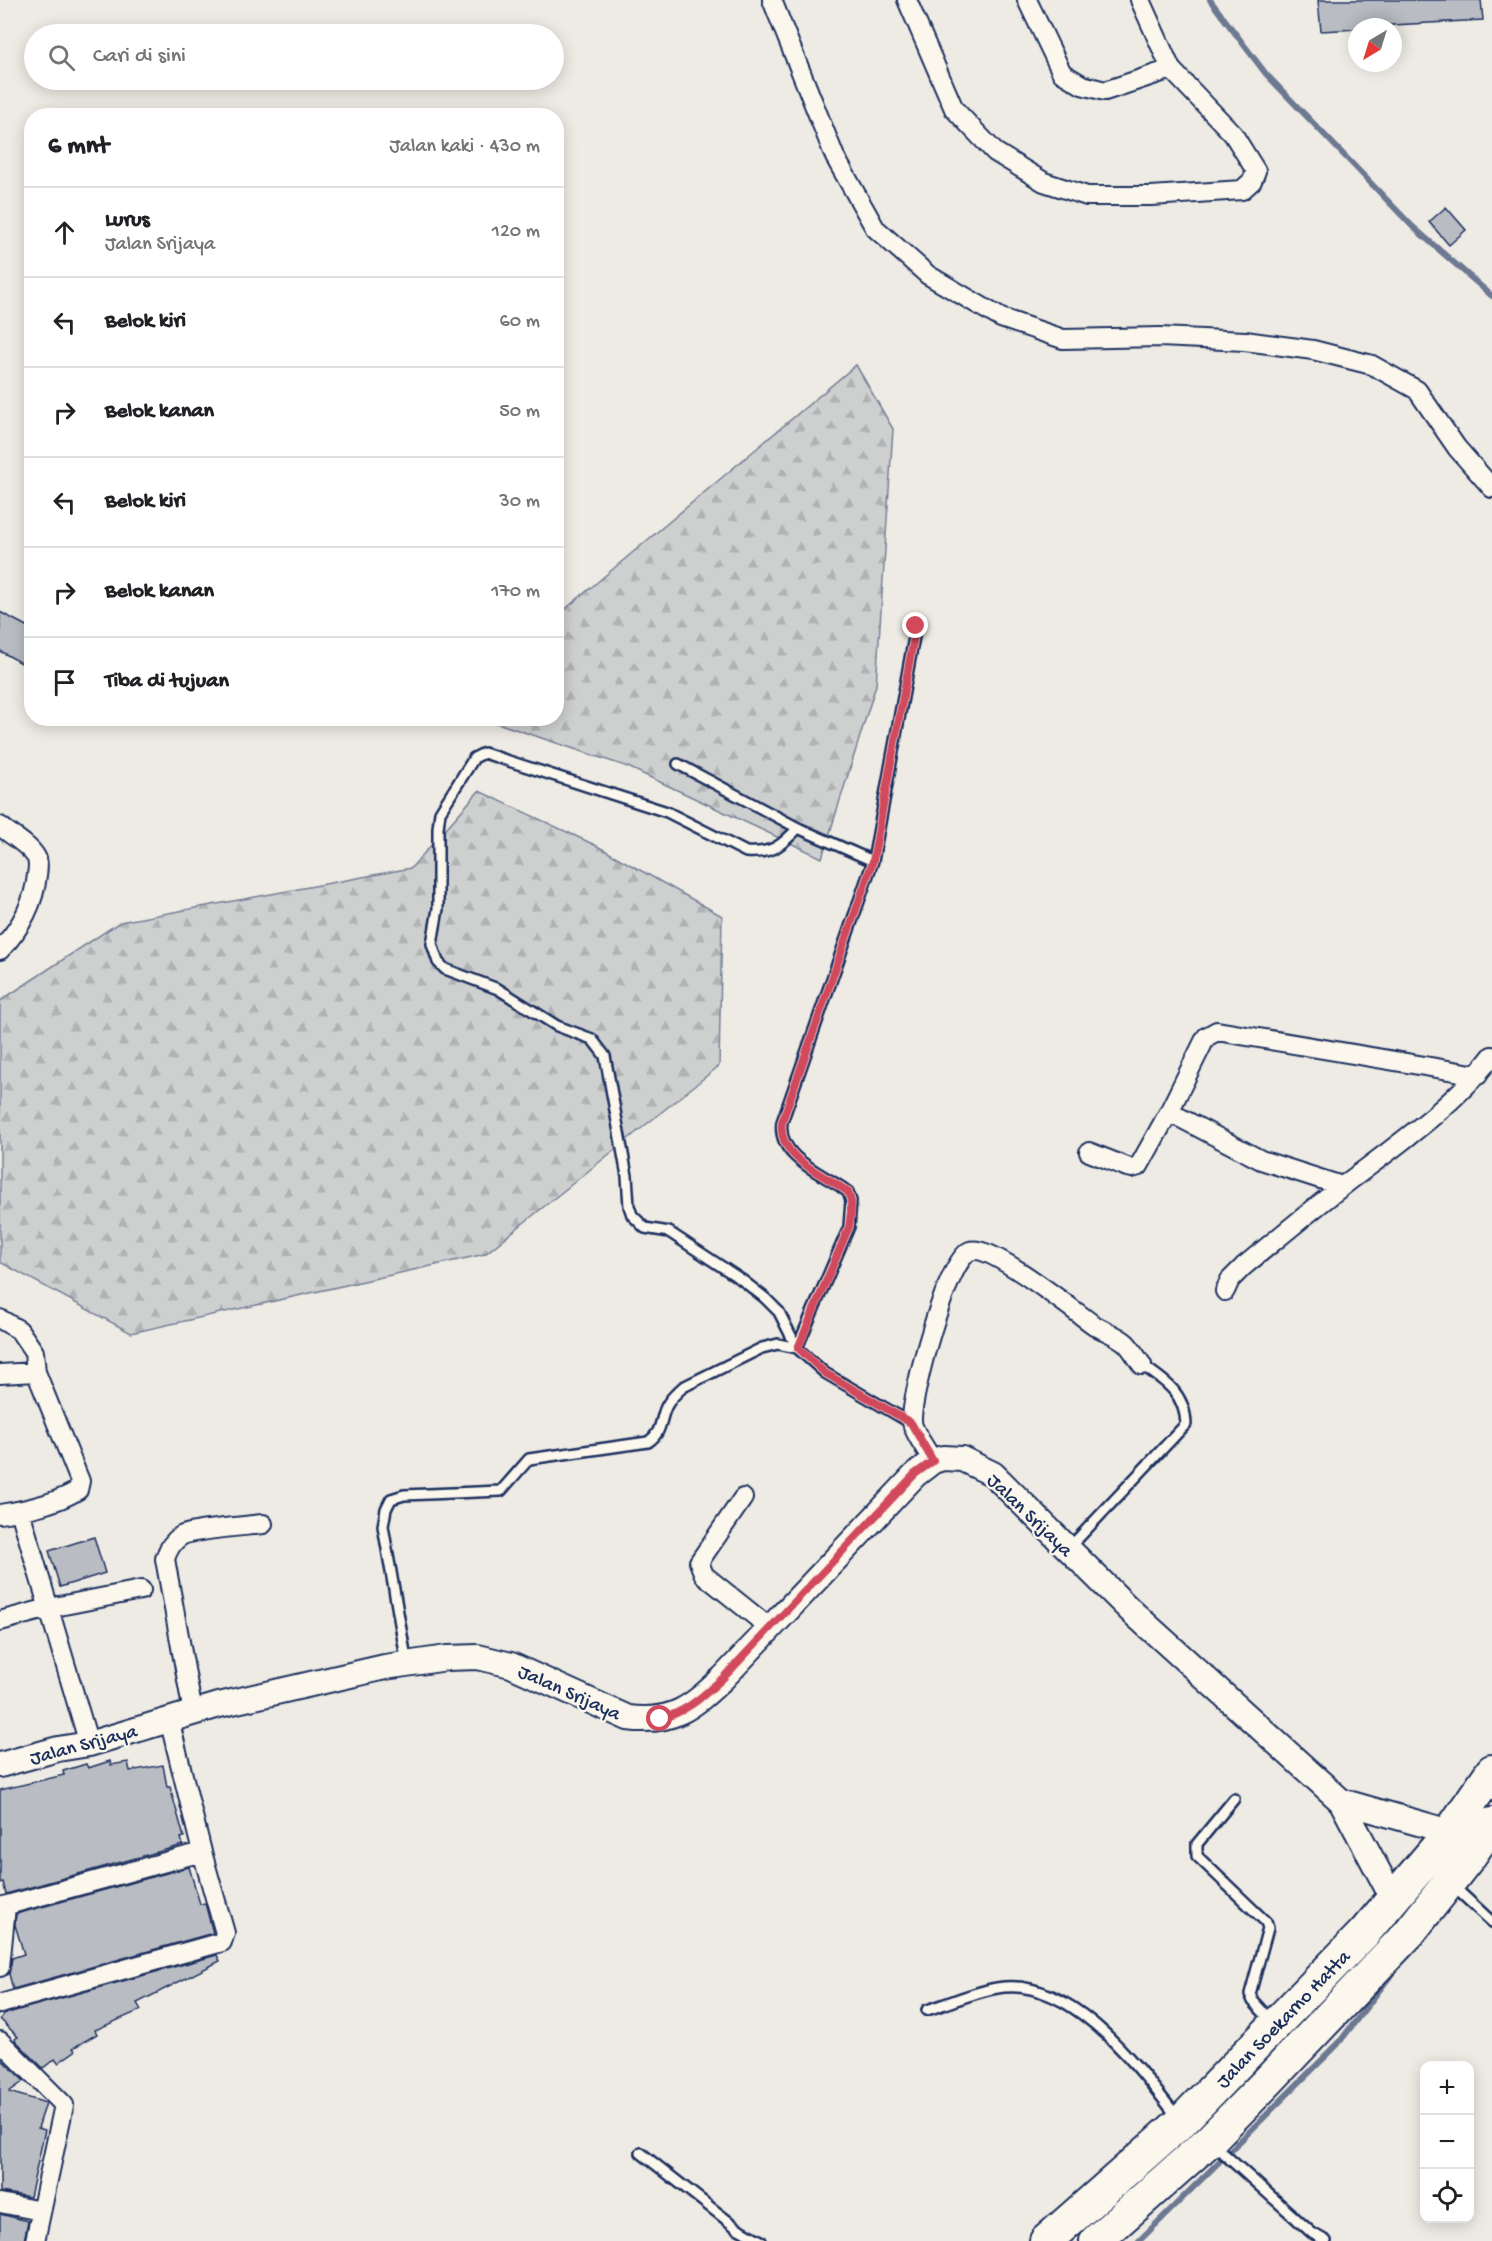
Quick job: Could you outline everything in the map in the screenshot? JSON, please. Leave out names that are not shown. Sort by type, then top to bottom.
[{"type":"highway","name":"Jalan Soekarno Hatta","points":[[1046,2241],[1181,2122],[1276,2026],[1393,1899],[1450,1832],[1492,1771]]},
{"type":"highway","name":"Jalan Soekarno Hatta","points":[[1096,2241],[1215,2146],[1451,1885],[1492,1824]]},
{"type":"street","points":[[772,0],[835,157],[869,218],[875,228],[928,275],[1000,318],[1062,339],[1160,337],[1245,341],[1313,350],[1372,366],[1417,390],[1457,448],[1492,488]]},
{"type":"street","points":[[907,0],[954,109],[995,152],[1044,182],[1087,195],[1151,196],[1242,190],[1252,181],[1256,171],[1233,134],[1172,69],[1140,0]]},
{"type":"street","points":[[1028,0],[1062,73],[1082,85],[1105,91],[1172,69]]},
{"type":"street","points":[[0,826],[32,852],[37,858],[38,865],[36,887],[29,909],[10,940],[0,950]]},
{"type":"street","points":[[1089,1152],[1126,1167],[1136,1167],[1169,1112],[1206,1037],[1217,1031],[1478,1075]]},
{"type":"street","points":[[1225,1291],[1230,1280],[1244,1266],[1342,1186],[1405,1140],[1478,1075],[1492,1056]]},
{"type":"street","points":[[1169,1112],[1261,1160],[1342,1186]]},
{"type":"street","points":[[933,1461],[911,1423],[917,1387],[940,1303],[955,1267],[970,1251],[983,1251],[1006,1263],[1096,1326],[1126,1343],[1142,1365]]},
{"type":"street","points":[[0,1319],[19,1330],[34,1352],[36,1372],[80,1481],[78,1491],[69,1496],[20,1511],[0,1514]]},
{"type":"street","points":[[0,1374],[36,1372]]},
{"type":"street","name":"Jalan Srijaya","points":[[0,1765],[58,1749],[89,1744],[169,1719],[385,1667],[447,1658],[478,1657],[511,1665],[628,1718],[660,1719],[677,1714],[695,1704],[915,1474],[933,1461],[943,1458],[962,1458],[993,1474],[1130,1610],[1341,1801],[1450,1832]]},
{"type":"street","points":[[743,1498],[699,1562],[700,1568],[704,1575],[770,1628]]},
{"type":"street","points":[[20,1511],[89,1744]]},
{"type":"street","points":[[193,1713],[165,1559],[167,1552],[183,1534],[262,1524]]},
{"type":"street","points":[[0,1621],[49,1608],[141,1590]]},
{"type":"street","points":[[0,2004],[222,1942],[225,1934],[169,1719]]},
{"type":"street","points":[[1341,1801],[1393,1899]]},
{"type":"street","points":[[0,1967],[3,1907],[202,1852]]},
{"type":"street","points":[[0,2041],[64,2105],[35,2241]]},
{"type":"street","points":[[0,2203],[41,2211]]},
{"type":"lane","points":[[798,1348],[849,1227],[851,1201],[848,1192],[793,1155],[783,1143],[780,1134],[782,1122],[873,861],[916,626]]},
{"type":"lane","points":[[798,828],[781,846],[773,850],[759,853],[746,852],[667,812],[484,753],[474,758],[440,812],[438,909],[432,944],[438,963],[445,969],[498,988],[557,1026],[591,1039],[605,1056],[632,1215],[645,1228],[669,1232],[742,1280],[765,1298],[785,1323],[798,1348],[825,1373],[911,1423]]},
{"type":"lane","points":[[678,764],[798,828],[873,861]]},
{"type":"lane","points":[[407,1664],[383,1526],[386,1509],[391,1499],[404,1495],[501,1491],[530,1459],[648,1442],[656,1435],[666,1407],[673,1396],[683,1387],[762,1348],[778,1344],[798,1348]]},
{"type":"lane","points":[[1069,1549],[1186,1424],[1184,1411],[1173,1386],[1142,1365]]},
{"type":"lane","points":[[1234,1799],[1197,1844],[1196,1852],[1197,1856],[1266,1922],[1268,1928],[1250,1994],[1253,2001],[1276,2026]]},
{"type":"lane","points":[[1451,1885],[1492,1922]]},
{"type":"lane","points":[[927,2010],[997,1988],[1022,1987],[1065,2001],[1100,2027],[1148,2080],[1181,2122]]},
{"type":"lane","points":[[1215,2146],[1312,2233],[1326,2241]]},
{"type":"lane","points":[[641,2152],[737,2228],[761,2241]]},
{"type":"green space","points":[[856,365],[893,429],[876,685],[822,858],[628,767],[506,726],[564,726],[564,610]]},
{"type":"green space","points":[[479,791],[597,846],[722,916],[719,1066],[485,1254],[131,1333],[0,1262],[0,1001],[120,922],[411,868]]},
{"type":"building","points":[[1318,0],[1481,0],[1483,20],[1402,24],[1402,18],[1348,18],[1348,30],[1321,31]]},
{"type":"building","points":[[1446,207],[1466,230],[1449,245],[1429,222]]},
{"type":"building","points":[[0,612],[24,625],[24,664],[0,651]]},
{"type":"building","points":[[94,1537],[105,1573],[60,1587],[49,1551]]},
{"type":"building","points":[[110,1761],[111,1765],[128,1762],[130,1771],[163,1765],[167,1787],[170,1787],[184,1837],[181,1838],[183,1845],[6,1894],[3,1882],[0,1883],[0,1790],[64,1775],[63,1771],[86,1764],[88,1768]]},
{"type":"building","points":[[189,1867],[200,1904],[205,1903],[213,1933],[13,1989],[9,1974],[12,1958],[24,1954],[15,1925],[16,1914]]},
{"type":"building","points":[[217,1955],[220,1961],[137,2003],[141,2010],[95,2030],[97,2034],[73,2048],[75,2051],[58,2063],[55,2059],[43,2068],[16,2041],[18,2037],[0,2019],[4,2014]]},
{"type":"building","points":[[0,2058],[24,2081],[9,2092],[46,2103],[38,2128],[45,2130],[30,2197],[0,2192]]},
{"type":"building","points":[[0,2214],[28,2221],[24,2241],[0,2241]]},
{"type":"waterway","points":[[1210,0],[1266,74],[1412,226],[1492,296]]},
{"type":"waterway","points":[[1139,2241],[1338,2044],[1398,1966]]},
{"type":"route","points":[[660,1719],[677,1714],[695,1704],[723,1678],[915,1474],[933,1461],[911,1423],[825,1373],[798,1348],[849,1227],[851,1201],[848,1192],[793,1155],[783,1143],[780,1134],[782,1122],[873,861],[916,626]]}]
